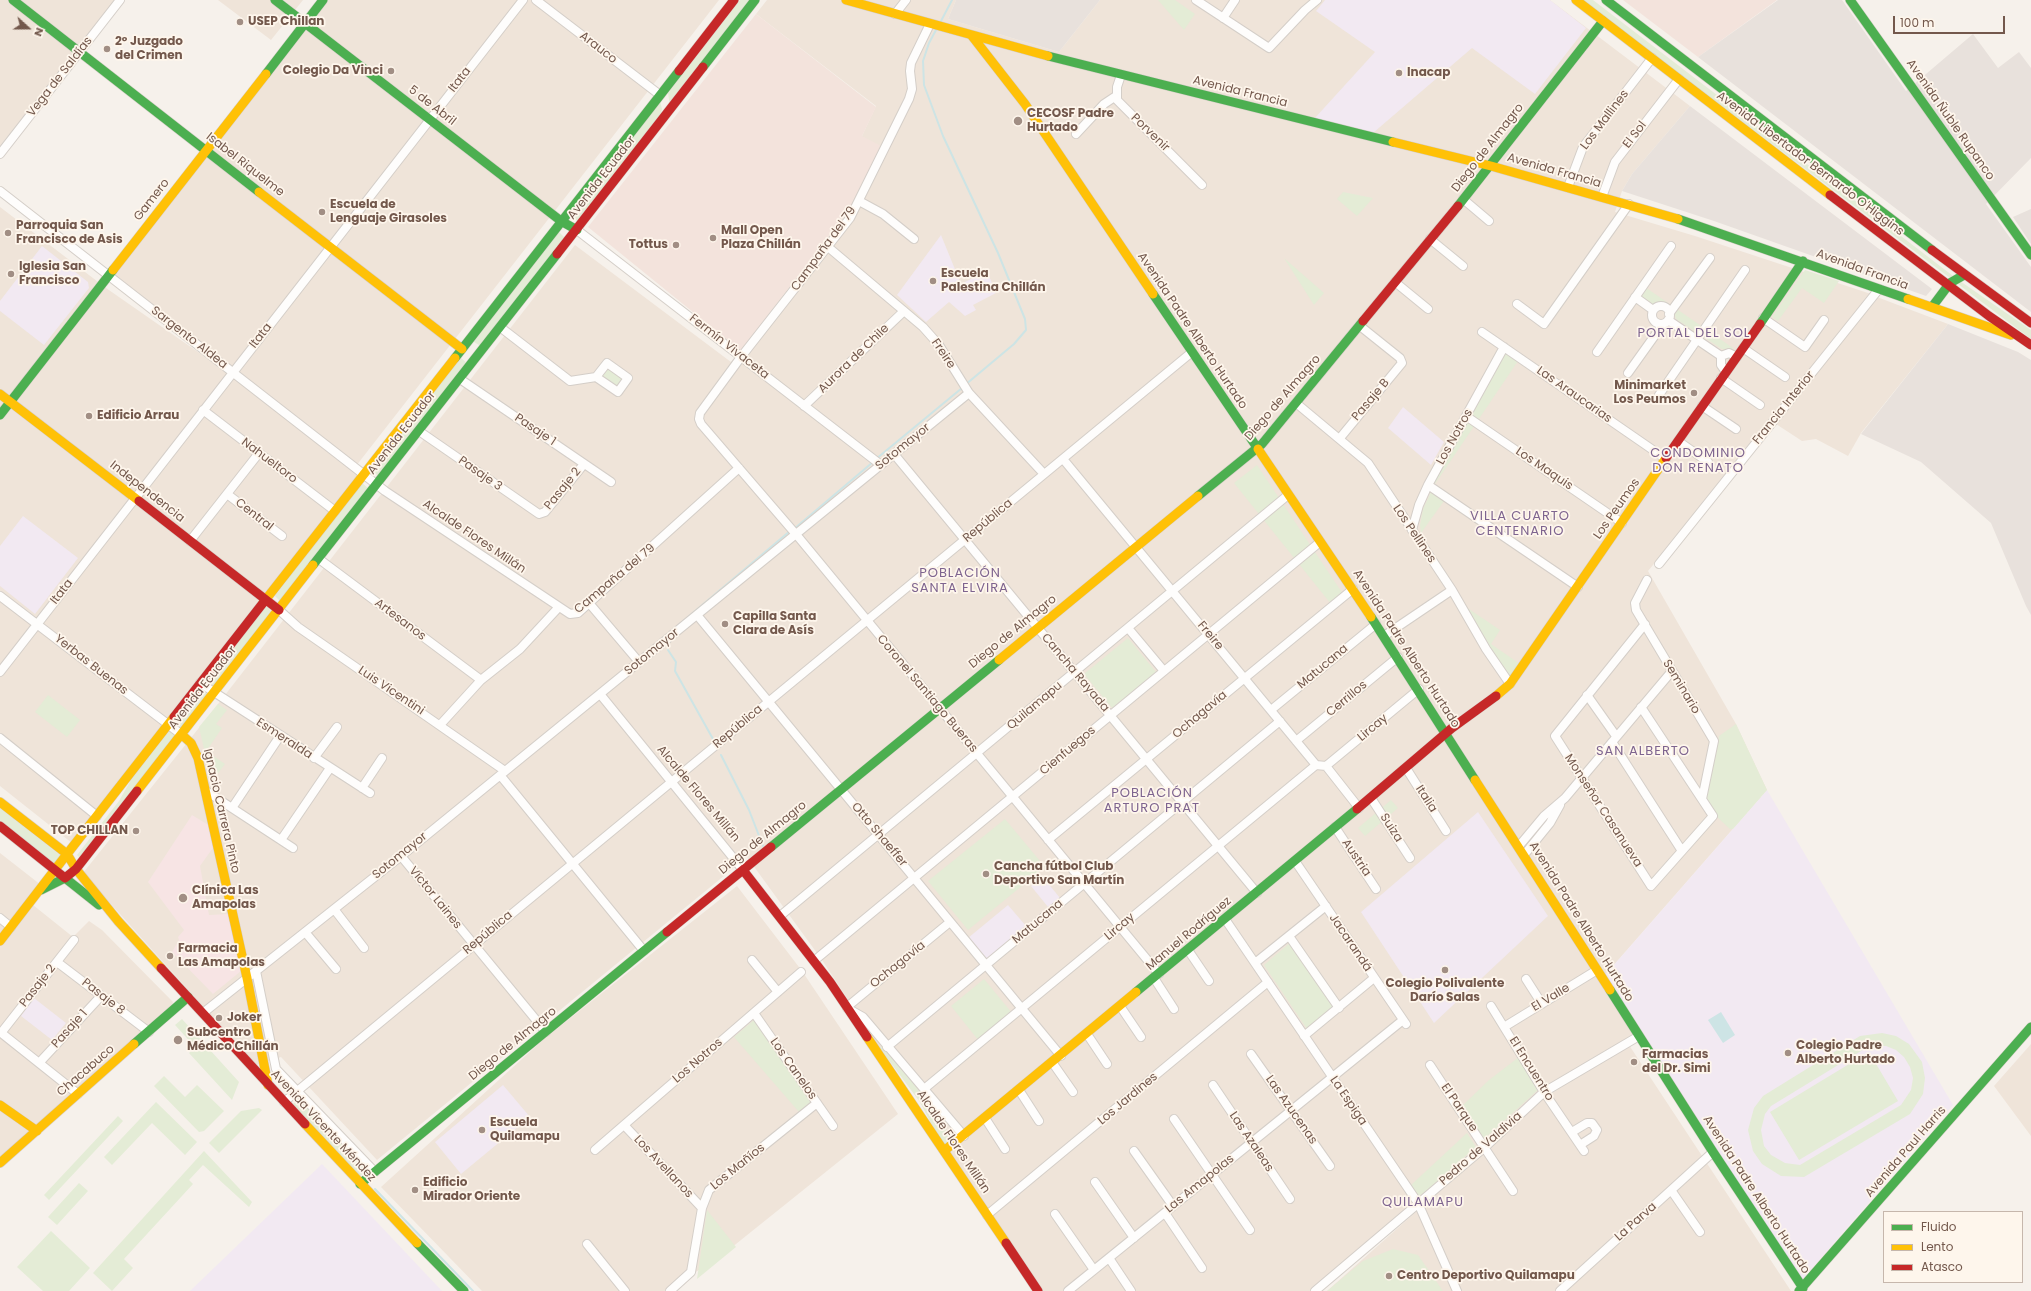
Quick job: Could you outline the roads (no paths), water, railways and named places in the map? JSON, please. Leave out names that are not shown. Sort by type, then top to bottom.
[{"type":"street","name":"Isabel Riquelme","points":[[13,0],[462,348]]},
{"type":"street","name":"Vega de Saldías","points":[[0,154],[120,0]]},
{"type":"street","name":"5 de Abril","points":[[275,0],[561,221],[577,230]]},
{"type":"street","name":"Gamero","points":[[0,415],[323,0]]},
{"type":"street","name":"Itata","points":[[0,672],[523,0]]},
{"type":"street","name":"Arauco","points":[[536,0],[660,96]]},
{"type":"street","name":"Avenida Ecuador","points":[[0,941],[734,0]]},
{"type":"street","name":"Avenida Ecuador","points":[[41,890],[65,878],[76,869],[663,120],[755,0]]},
{"type":"street","name":"Avenida Francia","points":[[846,0],[972,36],[1121,75],[1490,166],[1628,204],[1717,230],[1879,289],[2018,337]]},
{"type":"street","points":[[1196,0],[1269,48],[1305,10],[1317,0]]},
{"type":"street","points":[[1223,18],[1234,0]]},
{"type":"street","name":"Avenida Libertador Bernardo O'Higgins","points":[[1576,0],[1948,285],[2031,345]]},
{"type":"street","name":"Avenida Libertador Bernardo O'Higgins","points":[[1606,0],[1964,275],[2031,323]]},
{"type":"street","name":"Avenida Ñuble Rupanco","points":[[1850,0],[2031,255]]},
{"type":"street","points":[[895,14],[904,2]]},
{"type":"street","name":"Diego de Almagro","points":[[360,1184],[1266,440],[1296,403],[1332,354],[1360,326],[1490,166],[1603,21]]},
{"type":"street","name":"Campaña del 79","points":[[700,413],[741,357],[850,218],[909,99],[912,89],[910,71],[912,63],[935,25]]},
{"type":"street","name":"Avenida Padre Alberto Hurtado","points":[[972,36],[1025,104],[1398,657],[1712,1152],[1801,1289]]},
{"type":"street","name":"Los Mallines","points":[[1568,187],[1583,147],[1652,58]]},
{"type":"street","points":[[1076,134],[1104,104],[1116,96],[1121,75]]},
{"type":"street","name":"El Sol","points":[[1602,197],[1614,162],[1678,79]]},
{"type":"street","points":[[660,96],[664,104],[663,120]]},
{"type":"street","name":"Porvenir","points":[[1116,96],[1117,100],[1202,185]]},
{"type":"street","points":[[1785,160],[1793,156],[1798,148]]},
{"type":"street","name":"Sargento Aldea","points":[[0,191],[377,484]]},
{"type":"street","points":[[1463,199],[1489,221]]},
{"type":"street","points":[[859,201],[883,214],[914,239]]},
{"type":"street","points":[[1517,304],[1544,324],[1628,204]]},
{"type":"street","name":"Fermín Vivaceta","points":[[577,230],[876,461]]},
{"type":"street","points":[[1430,239],[1463,266]]},
{"type":"street","points":[[1597,352],[1671,246]]},
{"type":"street","name":"Freire","points":[[828,247],[923,327],[939,345],[964,388],[1044,474]]},
{"type":"street","points":[[1628,373],[1710,258]]},
{"type":"street","name":"Los Peumos","points":[[1447,733],[1510,684],[1803,261]]},
{"type":"street","points":[[1659,395],[1745,270]]},
{"type":"street","points":[[1932,307],[1948,285],[1956,278],[1964,275]]},
{"type":"street","points":[[1395,282],[1428,309]]},
{"type":"street","name":"Francia Interior","points":[[1659,564],[1879,289]]},
{"type":"street","points":[[1634,297],[1653,310]]},
{"type":"street","points":[[1653,310],[1663,306],[1668,309],[1667,319]]},
{"type":"street","points":[[1653,310],[1653,320],[1658,323],[1667,319]]},
{"type":"street","name":"Aurora de Chile","points":[[804,406],[904,311]]},
{"type":"street","points":[[1763,318],[1805,347],[1824,320]]},
{"type":"street","points":[[1667,319],[1721,356]]},
{"type":"street","name":"Pasaje B","points":[[1340,438],[1402,361],[1360,326]]},
{"type":"street","points":[[500,327],[570,381],[596,377]]},
{"type":"street","name":"Las Araucarias","points":[[1482,332],[1666,459]]},
{"type":"street","points":[[469,339],[479,340],[484,349]]},
{"type":"street","name":"Los Notros","points":[[1412,530],[1419,505],[1428,485],[1504,347]]},
{"type":"street","points":[[1743,348],[1785,377]]},
{"type":"street","name":"República","points":[[284,1102],[1192,352]]},
{"type":"street","points":[[1721,356],[1729,353],[1736,357]]},
{"type":"street","points":[[1721,356],[1721,366],[1724,375],[1760,405]]},
{"type":"street","name":"Pasaje 1","points":[[460,379],[611,482]]},
{"type":"street","name":"Sotomayor","points":[[203,1013],[401,856],[600,694],[794,533],[876,461],[894,454],[964,388]]},
{"type":"street","name":"Independencia","points":[[0,394],[279,610]]},
{"type":"street","name":"Los Pellines","points":[[1296,403],[1340,438],[1368,463],[1452,590],[1510,684]]},
{"type":"street","points":[[1702,406],[1736,429]]},
{"type":"street","name":"Nahueltoro","points":[[203,410],[335,511]]},
{"type":"street","name":"Coronel Santiago Bueras","points":[[700,413],[699,419],[701,424],[794,533],[1120,928],[1156,976],[1174,1009]]},
{"type":"street","name":"Los Maquis","points":[[1466,416],[1622,523]]},
{"type":"street","name":"Pasaje 3","points":[[418,431],[541,514]]},
{"type":"street","points":[[1678,441],[1708,462]]},
{"type":"street","points":[[190,541],[259,453]]},
{"type":"street","name":"Cancha Rayada","points":[[894,454],[1257,893]]},
{"type":"street","name":"Freire","points":[[1063,459],[1316,765]]},
{"type":"street","name":"Pasaje 2","points":[[541,514],[545,512],[584,464]]},
{"type":"street","name":"Campaña del 79","points":[[440,725],[481,680],[520,649],[558,608],[574,615],[739,468]]},
{"type":"street","name":"Alcalde Flores Millán","points":[[377,484],[558,608]]},
{"type":"street","points":[[1428,485],[1578,587]]},
{"type":"street","name":"Central","points":[[227,494],[282,536]]},
{"type":"street","name":"Quilamapu","points":[[780,916],[1288,495]]},
{"type":"street","name":"Cienfuegos","points":[[815,960],[1320,542]]},
{"type":"street","name":"Artesanos","points":[[319,559],[481,680]]},
{"type":"street","name":"Seminario","points":[[1647,580],[1635,604],[1636,610],[1714,742],[1702,799]]},
{"type":"street","name":"Ochagavía","points":[[1048,840],[1353,590]]},
{"type":"street","points":[[1384,636],[1452,590]]},
{"type":"street","name":"Yerbas Buenas","points":[[0,596],[182,735]]},
{"type":"street","points":[[589,603],[639,662]]},
{"type":"street","name":"Luis Vicentini","points":[[279,610],[298,627],[440,725],[503,773],[572,864],[644,951]]},
{"type":"street","name":"Otto Shaeffer","points":[[696,615],[1061,1056]]},
{"type":"street","name":"Matucana","points":[[1271,710],[1376,624]]},
{"type":"street","points":[[1641,707],[1713,816],[1682,851],[1587,696],[1644,624]]},
{"type":"street","points":[[1128,628],[1164,671]]},
{"type":"street","name":"Cerrillos","points":[[1296,741],[1398,657]]},
{"type":"street","points":[[1519,846],[1544,816],[1564,798],[1582,778],[1672,671]]},
{"type":"street","name":"Esmeralda","points":[[200,683],[213,694],[370,793]]},
{"type":"street","name":"Lircay","points":[[1326,766],[1419,689]]},
{"type":"street","name":"Alcalde Flores Millán","points":[[600,694],[672,781],[815,960],[1038,1291]]},
{"type":"street","name":"Monseñor Casanueva","points":[[1587,696],[1555,736],[1652,886],[1682,851]]},
{"type":"street","name":"Matucana","points":[[888,1046],[1280,721]]},
{"type":"street","points":[[314,758],[338,727]]},
{"type":"street","name":"Manuel Rodríguez","points":[[944,1151],[1061,1056],[1447,733]]},
{"type":"street","name":"Ignacio Carrera Pinto","points":[[182,735],[187,738],[196,752],[206,791],[247,978],[268,1085]]},
{"type":"street","points":[[232,808],[280,736]]},
{"type":"street","points":[[0,738],[97,816]]},
{"type":"street","points":[[362,788],[382,758]]},
{"type":"street","points":[[1316,765],[1326,766],[1359,808]]},
{"type":"street","name":"Lircay","points":[[924,1089],[1316,765]]},
{"type":"street","points":[[280,840],[330,768]]},
{"type":"street","name":"Italia","points":[[1406,768],[1446,831]]},
{"type":"street","points":[[206,791],[293,848]]},
{"type":"street","name":"Suiza","points":[[1371,798],[1410,858]]},
{"type":"street","points":[[1524,855],[1550,823],[1564,798]]},
{"type":"street","points":[[0,802],[67,854]]},
{"type":"street","name":"Avenida Vicente Méndez","points":[[0,826],[118,921]]},
{"type":"street","name":"Austria","points":[[1335,828],[1376,889]]},
{"type":"street","name":"Avenida Vicente Méndez","points":[[67,854],[76,869],[118,921],[360,1184],[464,1291]]},
{"type":"street","name":"Víctor Laines","points":[[401,856],[546,1032]]},
{"type":"street","name":"Jacarandá","points":[[1295,861],[1404,1022]]},
{"type":"street","points":[[1255,963],[1326,906]]},
{"type":"street","points":[[334,909],[364,948]]},
{"type":"street","points":[[0,918],[11,927]]},
{"type":"street","name":"La Espiga","points":[[1225,919],[1418,1203],[1457,1291]]},
{"type":"street","name":"Ochagavía","points":[[847,1007],[950,922]]},
{"type":"street","points":[[306,932],[336,969]]},
{"type":"street","points":[[1289,936],[1339,1008]]},
{"type":"street","name":"Pasaje 2","points":[[0,1033],[74,940]]},
{"type":"street","points":[[1188,950],[1209,981]]},
{"type":"street","points":[[752,960],[778,992]]},
{"type":"street","name":"Pasaje 8","points":[[57,962],[149,1032]]},
{"type":"street","name":"El Valle","points":[[1504,1027],[1597,970]]},
{"type":"street","points":[[256,971],[276,1069],[298,1090],[375,1172]]},
{"type":"street","name":"Los Notros","points":[[596,1150],[801,972]]},
{"type":"street","points":[[1304,1036],[1374,978]]},
{"type":"street","points":[[1526,979],[1542,1004]]},
{"type":"street","name":"Los Jardines","points":[[987,1215],[1268,982]]},
{"type":"street","name":"Pasaje 1","points":[[39,1063],[101,996]]},
{"type":"street","name":"Chacabuco","points":[[0,1163],[188,998]]},
{"type":"street","points":[[1120,1006],[1141,1037]]},
{"type":"street","name":"El Encuentro","points":[[1491,1006],[1544,1092],[1582,1148],[1594,1136],[1597,1130],[1592,1123],[1587,1123],[1572,1132]]},
{"type":"street","name":"Alcalde Flores Millán","points":[[847,1007],[859,1014],[964,1136]]},
{"type":"street","name":"Los Canelos","points":[[754,1013],[832,1126]]},
{"type":"street","name":"Las Amapolas","points":[[1068,1291],[1332,1077],[1404,1022]]},
{"type":"street","name":"Avenida Paul Harris","points":[[1801,1289],[2031,1027]]},
{"type":"street","points":[[0,1033],[78,1094]]},
{"type":"street","points":[[1086,1034],[1107,1064]]},
{"type":"street","name":"Pedro de Valdivia","points":[[1315,1291],[1485,1147],[1544,1092],[1639,1036]]},
{"type":"street","name":"Las Azucenas","points":[[1252,1054],[1330,1166]]},
{"type":"street","points":[[1052,1062],[1073,1092]]},
{"type":"street","name":"El Parque","points":[[1430,1065],[1513,1192]]},
{"type":"street","name":"Las Azaleas","points":[[1213,1085],[1290,1199]]},
{"type":"street","points":[[1019,1090],[1039,1121]]},
{"type":"street","name":"Los Mañíos","points":[[670,1291],[686,1279],[691,1272],[702,1208],[709,1190],[817,1103]]},
{"type":"street","points":[[0,1105],[37,1131]]},
{"type":"street","points":[[985,1118],[1005,1149]]},
{"type":"street","points":[[1174,1119],[1250,1230]]},
{"type":"street","name":"Los Avellanos","points":[[624,1125],[702,1208]]},
{"type":"street","points":[[1134,1151],[1173,1206]]},
{"type":"street","name":"La Parva","points":[[1560,1291],[1712,1152]]},
{"type":"street","points":[[1094,1182],[1134,1238]]},
{"type":"street","points":[[1671,1190],[1700,1232]]},
{"type":"street","points":[[1165,1213],[1202,1268]]},
{"type":"street","points":[[1055,1214],[1094,1270]]},
{"type":"street","points":[[587,1244],[625,1291]]},
{"type":"street","points":[[1109,1258],[1131,1291]]},
{"type":"waterway","points":[[940,23],[952,0]]},
{"type":"waterway","points":[[936,30],[929,43],[923,61],[924,85],[943,136],[998,253],[1025,319],[1026,330],[1014,344],[965,385]]},
{"type":"waterway","points":[[876,459],[962,388]]},
{"type":"waterway","points":[[794,529],[873,462]]},
{"type":"waterway","points":[[668,634],[790,531]]},
{"type":"waterway","points":[[668,650],[676,662],[675,671],[713,739]]},
{"type":"waterway","points":[[721,755],[749,810],[763,846]]},
{"type":"waterway","points":[[375,1189],[473,1291]]},
{"type":"place","name":"USEP Chillan","points":[[240,22]]},
{"type":"place","name":"2° Juzgado del Crimen","points":[[107,49]]},
{"type":"place","name":"Colegio Da Vinci","points":[[391,71]]},
{"type":"place","name":"Inacap","points":[[1399,73]]},
{"type":"place","name":"CECOSF Padre Hurtado","points":[[1018,121]]},
{"type":"place","name":"Escuela de Lenguaje Girasoles","points":[[322,212]]},
{"type":"place","name":"Parroquia San Francisco de Asis","points":[[8,233]]},
{"type":"place","name":"Mall Open Plaza Chillán","points":[[713,238]]},
{"type":"place","name":"Tottus","points":[[676,245]]},
{"type":"place","name":"Iglesia San Francisco","points":[[11,274]]},
{"type":"place","name":"Escuela Palestina Chillán","points":[[933,281]]},
{"type":"place","name":"Minimarket Los Peumos","points":[[1694,393]]},
{"type":"place","name":"Edificio Arrau","points":[[89,416]]},
{"type":"place","name":"Capilla Santa Clara de Asís","points":[[725,624]]},
{"type":"place","name":"TOP CHILLAN","points":[[136,831]]},
{"type":"place","name":"Cancha fútbol Club Deportivo San Martín","points":[[986,874]]},
{"type":"place","name":"Clínica Las Amapolas","points":[[183,898]]},
{"type":"place","name":"Farmacia Las Amapolas","points":[[170,956]]},
{"type":"place","name":"Colegio Polivalente Darío Salas","points":[[1445,970]]},
{"type":"place","name":"Joker","points":[[219,1018]]},
{"type":"place","name":"Subcentro Médico Chillán","points":[[178,1040]]},
{"type":"place","name":"Colegio Padre Alberto Hurtado","points":[[1788,1053]]},
{"type":"place","name":"Farmacias del Dr. Simi","points":[[1634,1062]]},
{"type":"place","name":"Escuela Quilamapu","points":[[482,1130]]},
{"type":"place","name":"Edificio Mirador Oriente","points":[[415,1190]]},
{"type":"place","name":"Centro Deportivo Quilamapu","points":[[1389,1276]]},
{"type":"district","name":"PORTAL DEL SOL","points":[[1694,334]]},
{"type":"district","name":"CONDOMINIO DON RENATO","points":[[1698,462]]},
{"type":"district","name":"VILLA CUARTO CENTENARIO","points":[[1520,524]]},
{"type":"district","name":"POBLACIÓN SANTA ELVIRA","points":[[960,582]]},
{"type":"district","name":"SAN ALBERTO","points":[[1643,752]]},
{"type":"district","name":"POBLACIÓN ARTURO PRAT","points":[[1152,802]]},
{"type":"district","name":"QUILAMAPU","points":[[1423,1203]]}]
